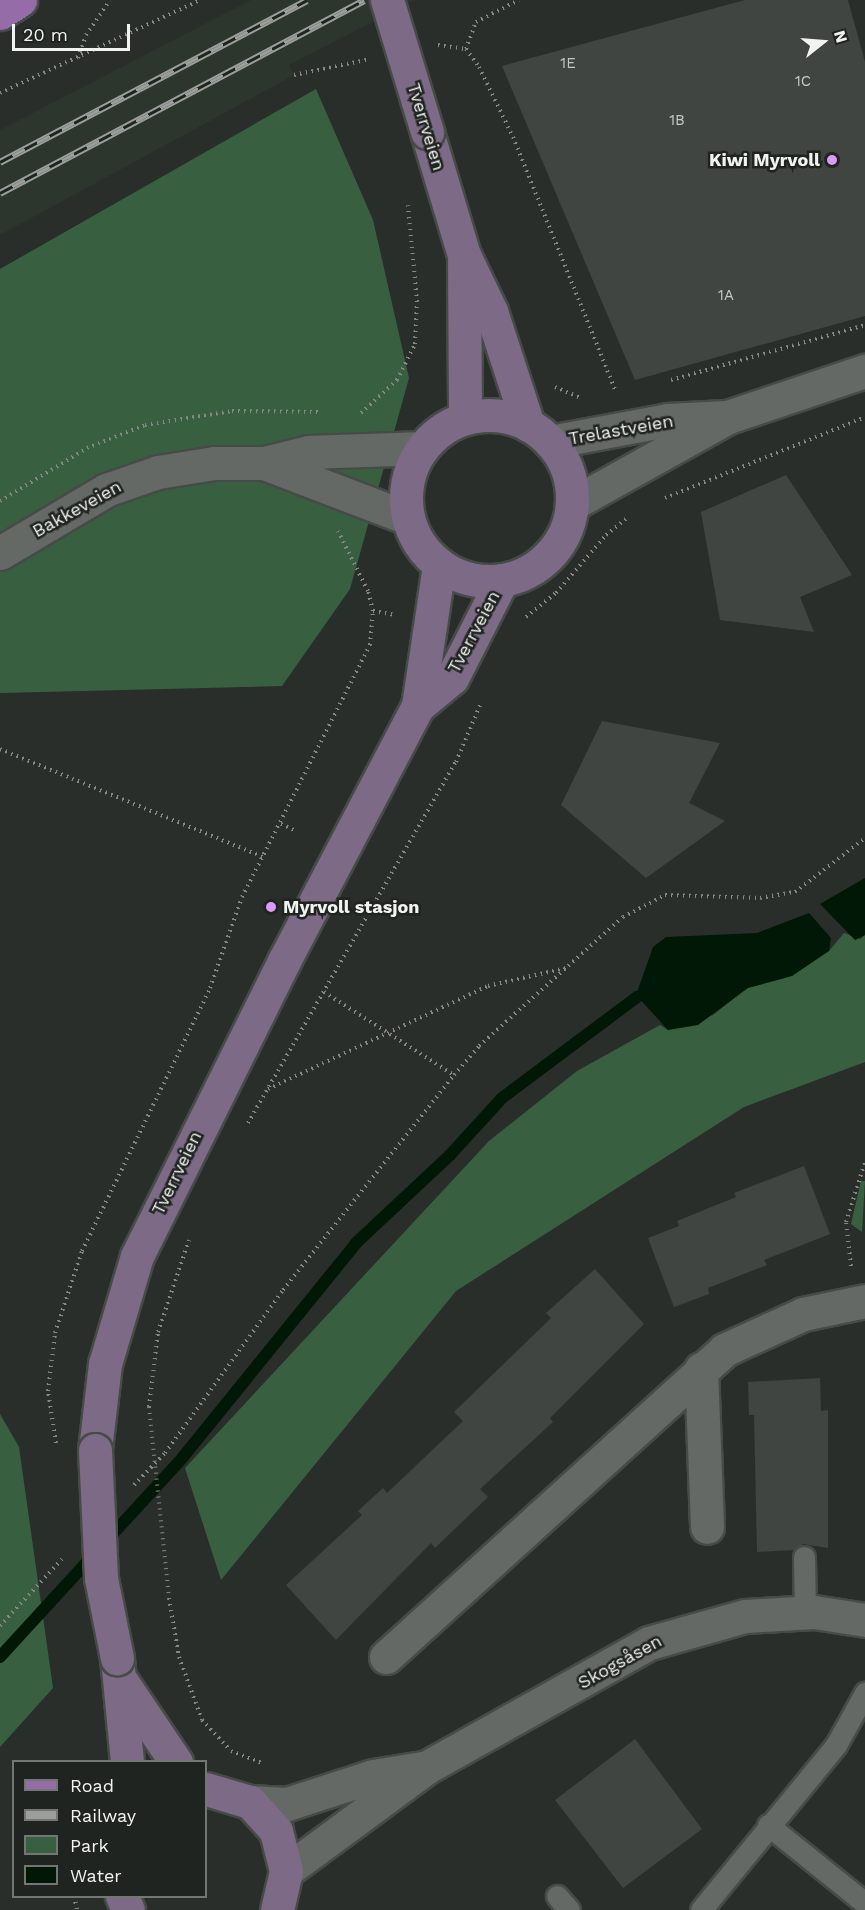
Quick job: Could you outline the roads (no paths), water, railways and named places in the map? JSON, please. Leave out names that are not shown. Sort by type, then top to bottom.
[{"type":"main road","points":[[0,13],[20,0]]},
{"type":"main road","name":"Tverrveien","points":[[387,0],[465,255],[491,311],[539,433],[567,470],[572,504],[556,548],[532,569],[502,580],[469,579],[439,565],[425,552],[408,518],[407,481],[422,448],[434,435],[465,418],[497,415],[539,433]]},
{"type":"main road","name":"Tverrveien","points":[[465,255],[465,418]]},
{"type":"main road","name":"Tverrveien","points":[[127,1760],[120,1719],[122,1682],[101,1578],[95,1450],[105,1364],[137,1256],[268,992],[418,706],[439,565]]},
{"type":"main road","name":"Tverrveien","points":[[418,706],[452,678],[502,580]]},
{"type":"main road","name":"Tverrveien","points":[[122,1682],[175,1760]]},
{"type":"main road","points":[[207,1789],[250,1802],[276,1831],[286,1871],[277,1910]]},
{"type":"street","name":"Trelastveien","points":[[572,504],[728,417],[865,371]]},
{"type":"street","name":"Trelastveien","points":[[539,433],[616,433],[667,420],[728,417]]},
{"type":"street","name":"Bakkeveien","points":[[0,553],[70,509],[134,479],[190,465],[264,463],[309,452],[422,448]]},
{"type":"street","name":"Bakkeveien","points":[[264,463],[408,518]]},
{"type":"street","points":[[386,1657],[724,1350],[770,1327],[863,1301]]},
{"type":"street","points":[[701,1369],[707,1527]]},
{"type":"street","name":"Skogsåsen","points":[[286,1871],[427,1767],[649,1643],[710,1622],[805,1613],[865,1620]]},
{"type":"street","name":"Skogsåsen","points":[[250,1802],[287,1804],[373,1776],[427,1767]]},
{"type":"lane","points":[[804,1557],[805,1613]]},
{"type":"lane","points":[[701,1910],[768,1825],[836,1745],[865,1693]]},
{"type":"lane","points":[[768,1825],[865,1903]]},
{"type":"water","points":[[865,878],[865,935],[855,940],[820,904]]},
{"type":"water","points":[[809,913],[831,938],[829,951],[792,976],[748,988],[698,1025],[668,1030],[636,995],[653,947],[666,937],[757,933]]},
{"type":"waterway","points":[[0,1657],[183,1457],[356,1243],[450,1155],[502,1098],[637,997]]},
{"type":"railway","points":[[0,162],[307,0]]},
{"type":"railway","points":[[0,193],[364,0]]},
{"type":"place","name":"Kiwi Myrvoll","points":[[832,160]]},
{"type":"place","name":"Myrvoll stasjon","points":[[271,907]]}]
